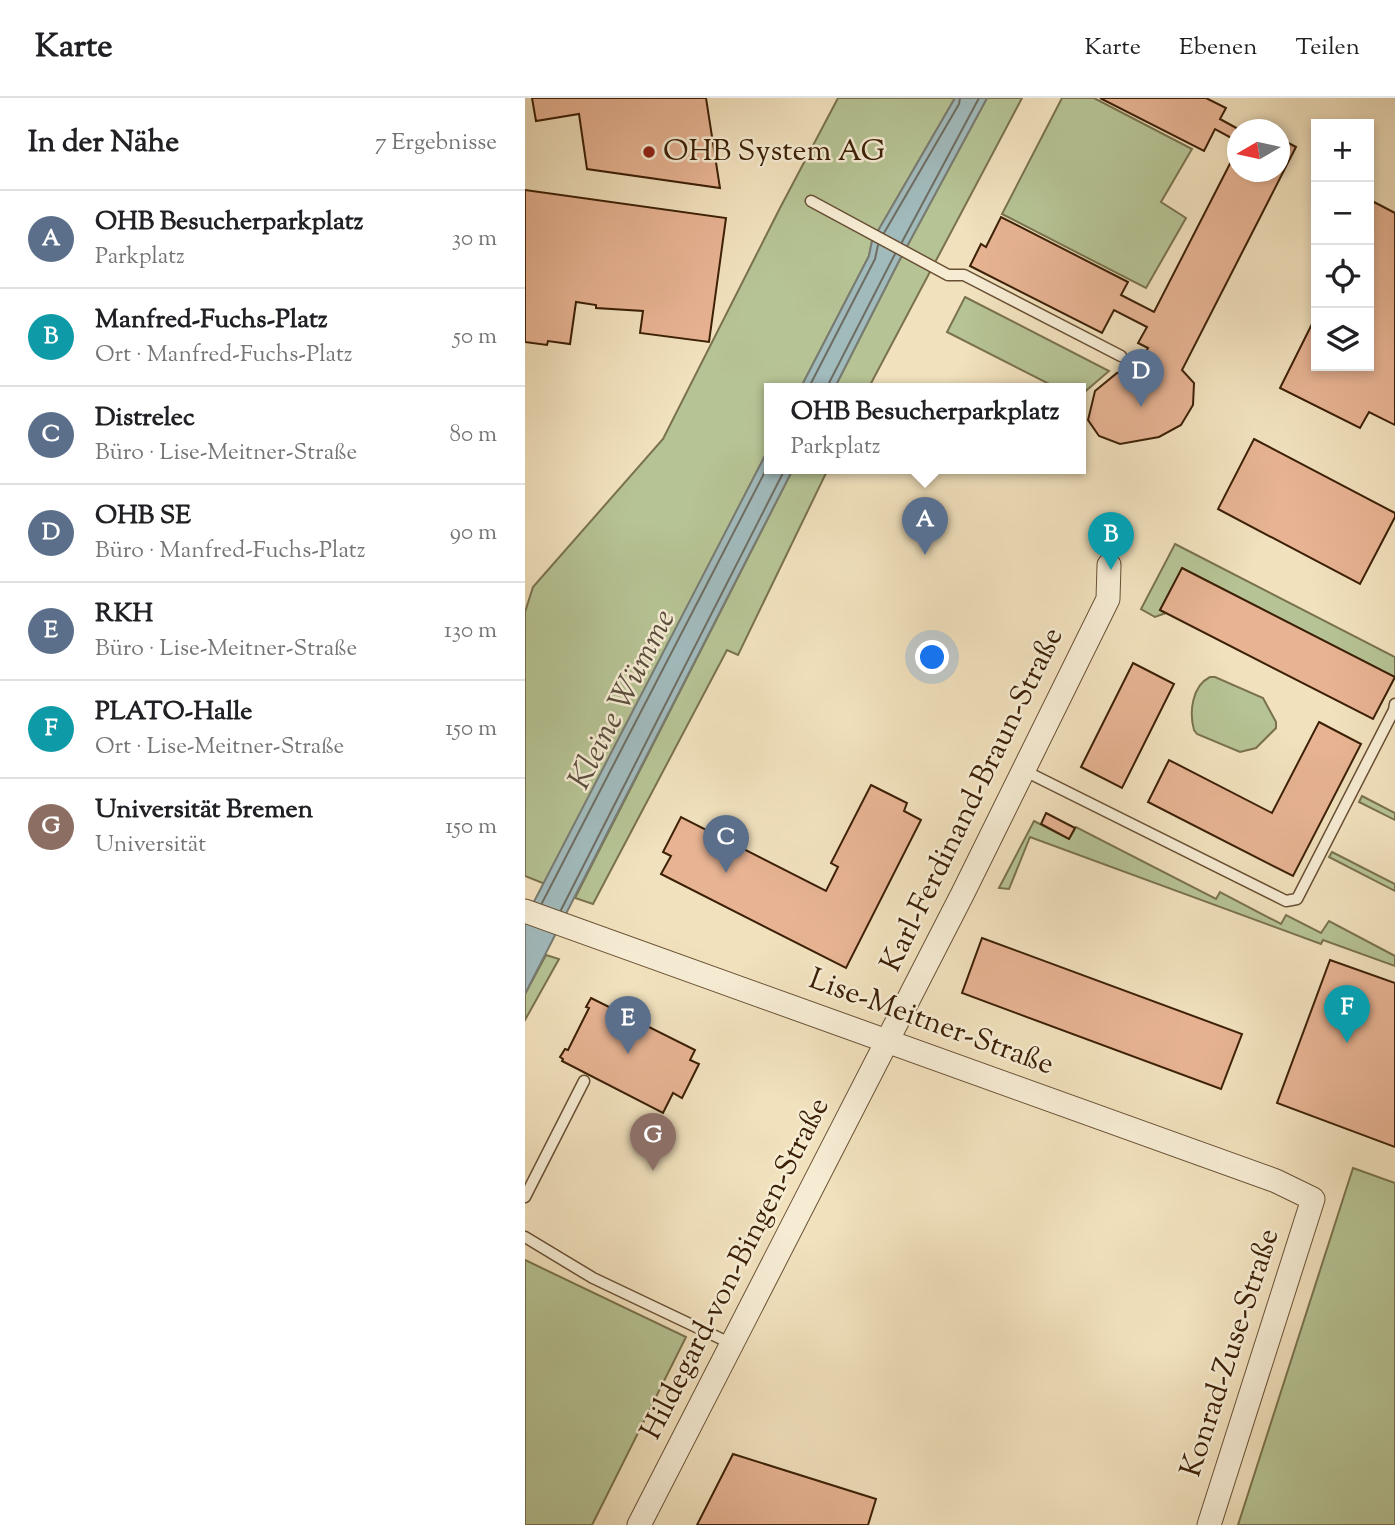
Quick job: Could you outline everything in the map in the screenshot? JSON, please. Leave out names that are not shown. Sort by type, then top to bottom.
[{"type":"street","name":"Karl-Ferdinand-Braun-Straße","points":[[888,1041],[1108,598],[1109,565]]},
{"type":"street","name":"Lise-Meitner-Straße","points":[[526,911],[1276,1181],[1313,1199]]},
{"type":"street","name":"Hildegard-von-Bingen-Straße","points":[[639,1525],[888,1041]]},
{"type":"street","name":"Konrad-Zuse-Straße","points":[[1209,1525],[1313,1199]]},
{"type":"lane","points":[[811,201],[948,275],[964,275],[1121,356]]},
{"type":"lane","points":[[1023,770],[1286,901],[1297,900],[1395,704]]},
{"type":"lane","points":[[525,1197],[585,1081]]},
{"type":"lane","points":[[525,1237],[593,1278],[732,1344]]},
{"type":"green space","points":[[838,98],[955,98],[872,241],[869,256],[803,383],[764,383],[764,458],[545,884],[525,876],[525,612],[533,587],[663,439]]},
{"type":"green space","points":[[987,98],[1022,98],[871,383],[837,383]]},
{"type":"green space","points":[[1062,98],[1094,98],[1192,149],[1161,202],[1186,218],[1146,288],[1002,214]]},
{"type":"green space","points":[[965,297],[1109,371],[1086,391],[1086,383],[1047,383],[947,332]]},
{"type":"green space","points":[[790,474],[826,474],[738,655],[727,650],[593,904],[575,898]]},
{"type":"green space","points":[[1175,544],[1395,657],[1395,677],[1182,568],[1160,610],[1166,613],[1155,617],[1141,609]]},
{"type":"green space","points":[[1210,677],[1263,698],[1276,722],[1276,728],[1256,748],[1240,752],[1197,734],[1194,730],[1193,700],[1199,687]]},
{"type":"green space","points":[[1362,796],[1395,813],[1395,820],[1359,802]]},
{"type":"green space","points":[[1034,821],[1069,839],[1076,827],[1216,899],[1220,892],[1281,924],[1286,915],[1321,933],[1329,921],[1395,956],[1395,966],[1323,940],[1321,944],[1030,837],[1009,889],[999,888]]},
{"type":"green space","points":[[1332,852],[1395,884],[1395,891],[1329,857]]},
{"type":"green space","points":[[546,955],[559,959],[525,1020],[525,994]]},
{"type":"green space","points":[[1353,1168],[1395,1183],[1395,1525],[1238,1525]]},
{"type":"green space","points":[[525,1260],[686,1337],[592,1525],[525,1525]]},
{"type":"water","points":[[955,98],[987,98],[837,383],[803,383],[869,256],[872,241]]},
{"type":"water","points":[[764,458],[764,474],[790,474],[525,994],[525,919]]},
{"type":"building","name":"OHB System AG","points":[[532,98],[706,98],[720,188],[587,169],[579,114],[536,121]]},
{"type":"building","points":[[1100,98],[1206,98],[1226,108],[1220,119],[1227,123],[1227,136],[1215,129],[1204,151]]},
{"type":"building","points":[[1290,144],[1296,147],[1290,159]]},
{"type":"building","points":[[1227,170],[1227,182],[1278,182],[1182,370],[1194,383],[1193,405],[1181,425],[1159,437],[1120,444],[1099,436],[1088,420],[1095,391],[1117,373],[1138,367],[1148,348],[1138,343],[1147,327],[1114,310],[1102,333],[970,266],[981,244],[986,247],[1001,217],[1128,282],[1121,295],[1154,312]]},
{"type":"building","points":[[525,190],[726,218],[709,342],[640,333],[643,311],[596,308],[596,305],[576,302],[570,344],[525,342]]},
{"type":"building","points":[[1374,202],[1395,213],[1395,425],[1369,412],[1360,428],[1280,388],[1311,326],[1311,371],[1374,371]]},
{"type":"building","points":[[1254,439],[1395,513],[1360,584],[1218,509]]},
{"type":"building","points":[[1182,568],[1395,677],[1373,719],[1160,610]]},
{"type":"building","points":[[1133,663],[1174,684],[1122,788],[1081,767]]},
{"type":"building","points":[[1319,722],[1361,744],[1293,876],[1148,802],[1169,760],[1272,813]]},
{"type":"building","points":[[871,785],[907,803],[904,811],[921,820],[846,968],[661,874],[671,856],[663,852],[681,817],[826,891],[838,867],[831,863]]},
{"type":"building","points":[[1046,813],[1075,828],[1069,839],[1041,824]]},
{"type":"building","points":[[982,938],[1242,1034],[1221,1089],[962,993]]},
{"type":"building","points":[[1330,960],[1395,983],[1395,1147],[1277,1103]]},
{"type":"building","points":[[591,998],[695,1050],[690,1060],[699,1064],[682,1098],[673,1093],[663,1113],[562,1061],[560,1057],[565,1049],[568,1050],[589,1008],[586,1007]]},
{"type":"building","points":[[810,1128],[815,1130],[810,1140],[805,1138]]},
{"type":"building","points":[[733,1454],[876,1499],[868,1525],[697,1525]]},
{"type":"place","name":"OHB System AG","points":[[649,152]]},
{"type":"place","name":"OHB SE","points":[[1141,407]]},
{"type":"place","name":"OHB Besucherparkplatz","points":[[925,555]]},
{"type":"place","name":"Manfred-Fuchs-Platz","points":[[1111,570]]},
{"type":"place","name":"Distrelec","points":[[726,873]]},
{"type":"place","name":"PLATO-Halle","points":[[1347,1043]]},
{"type":"place","name":"RKH","points":[[628,1054]]},
{"type":"place","name":"Universität Bremen","points":[[653,1171]]},
{"type":"water label","name":"Kleine Wümme","points":[[623,700]]}]
